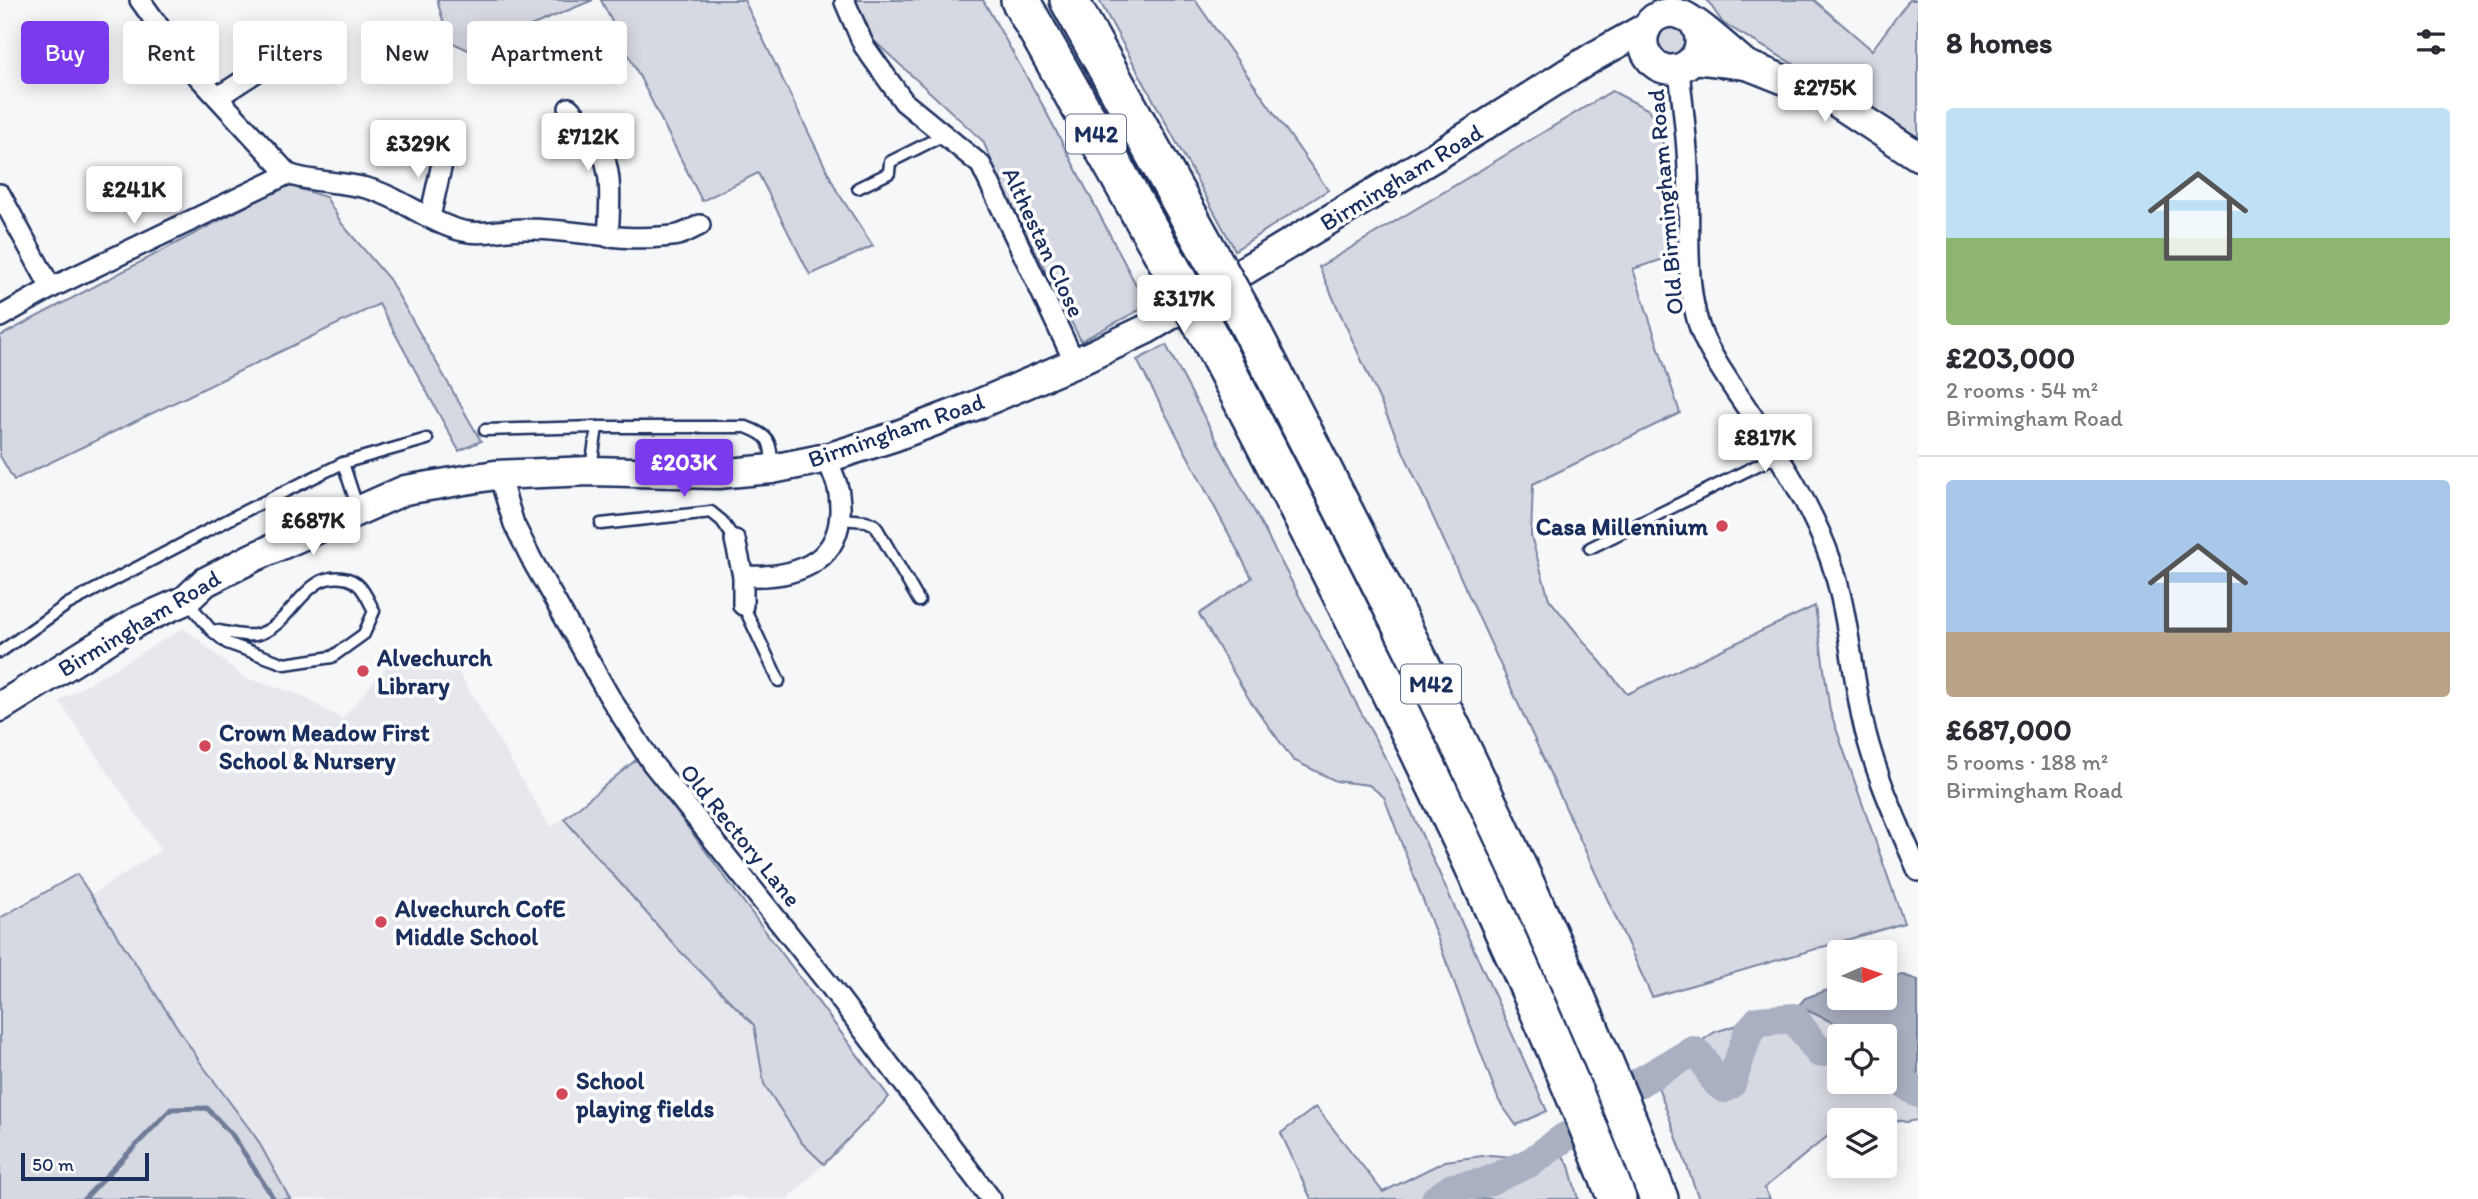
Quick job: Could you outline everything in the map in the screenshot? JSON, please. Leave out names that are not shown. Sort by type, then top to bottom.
[{"type":"highway","name":"M42","points":[[1020,0],[1209,336],[1330,567],[1431,773],[1568,1079],[1617,1199]]},
{"type":"highway","name":"M42","points":[[1069,0],[1244,316],[1414,646],[1586,1016],[1660,1199]]},
{"type":"main road","points":[[1686,12],[1700,38],[1700,46],[1686,64]]},
{"type":"main road","points":[[1648,57],[1644,43],[1647,27],[1652,20],[1664,14],[1686,12],[1747,65],[1830,98],[1918,156]]},
{"type":"main road","name":"Birmingham Road","points":[[0,707],[138,621],[186,600],[205,582],[254,556],[405,490],[495,475],[590,471],[718,474],[772,469],[827,458],[928,424],[1075,363],[1147,329],[1444,151],[1593,57],[1647,27]]},
{"type":"main road","points":[[1593,57],[1648,57],[1664,68],[1686,64],[1747,65]]},
{"type":"street","points":[[140,0],[182,59],[297,177]]},
{"type":"street","name":"Althestan Close","points":[[845,2],[846,26],[864,46],[904,102],[981,165],[1075,363]]},
{"type":"street","name":"Old Birmingham Road","points":[[1686,64],[1691,290],[1696,316],[1705,340],[1778,456],[1812,516],[1837,577],[1865,730],[1918,871]]},
{"type":"street","points":[[218,97],[238,84]]},
{"type":"street","points":[[569,108],[592,132],[604,153],[611,181],[608,237]]},
{"type":"street","points":[[430,217],[445,150]]},
{"type":"street","points":[[0,317],[51,288],[297,177],[365,187],[468,232],[553,229],[608,237],[647,238],[678,235],[700,225]]},
{"type":"street","points":[[0,194],[51,288]]},
{"type":"street","points":[[743,576],[761,577],[809,567],[829,549],[840,527],[840,519],[839,491],[827,458]]},
{"type":"street","name":"Old Rectory Lane","points":[[495,475],[502,485],[514,524],[533,562],[609,696],[652,763],[830,986],[991,1199]]},
{"type":"street","points":[[735,540],[743,576],[743,605]]},
{"type":"lane","points":[[858,188],[889,173],[890,162],[944,135]]},
{"type":"lane","points":[[590,471],[597,427]]},
{"type":"lane","points":[[485,430],[746,427],[762,433],[772,445],[772,469]]},
{"type":"lane","points":[[0,652],[68,604],[247,510],[343,463],[426,439]]},
{"type":"lane","points":[[1590,548],[1778,456]]},
{"type":"lane","points":[[343,463],[358,510]]},
{"type":"lane","points":[[601,524],[710,512],[722,520],[735,540]]},
{"type":"lane","points":[[840,519],[866,521],[875,525],[919,601]]},
{"type":"lane","points":[[186,600],[211,630],[227,643],[285,664],[332,657],[364,634],[374,611],[363,590],[353,579],[325,578],[314,585],[287,617],[255,635],[211,630]]},
{"type":"lane","points":[[743,605],[779,681]]},
{"type":"shaded area","points":[[437,0],[593,0],[542,21],[467,21],[467,50],[453,43],[453,21],[443,21]]},
{"type":"shaded area","points":[[601,0],[744,0],[837,191],[873,246],[810,275],[758,173],[702,201],[627,52],[627,21],[612,21]]},
{"type":"shaded area","points":[[852,0],[983,0],[1042,104],[1147,306],[1081,341],[1004,190],[983,141],[872,39]]},
{"type":"shaded area","points":[[1099,0],[1195,0],[1328,190],[1235,250]]},
{"type":"shaded area","points":[[1707,0],[1814,0],[1872,50],[1909,0],[1918,0],[1918,137],[1723,23]]},
{"type":"shaded area","points":[[1676,18],[1695,47],[1664,63],[1651,31]]},
{"type":"shaded area","points":[[1612,91],[1649,110],[1663,143],[1676,255],[1633,269],[1680,413],[1533,484],[1531,536],[1549,599],[1627,694],[1815,606],[1830,711],[1904,923],[1846,940],[1827,940],[1827,946],[1652,997],[1319,267]]},
{"type":"shaded area","points":[[287,185],[326,197],[342,224],[389,279],[481,441],[459,451],[379,304],[14,480],[0,456],[0,336]]},
{"type":"shaded area","points":[[1166,345],[1397,780],[1547,1111],[1516,1125],[1499,1101],[1384,797],[1369,785],[1336,781],[1293,760],[1249,699],[1199,614],[1252,578],[1137,360]]},
{"type":"shaded area","name":"Alvechurch CofE Middle School","points":[[184,628],[243,677],[298,694],[342,719],[392,660],[445,674],[458,671],[550,827],[564,819],[678,949],[754,1025],[764,1084],[802,1143],[824,1164],[787,1199],[747,1199],[737,1196],[712,1199],[290,1199],[257,1139],[200,1062],[91,895],[161,850],[59,701]]},
{"type":"shaded area","points":[[637,759],[889,1097],[824,1164],[802,1143],[764,1084],[754,1025],[678,949],[564,819]]},
{"type":"shaded area","points":[[77,874],[200,1062],[257,1139],[290,1199],[0,1199],[0,918]]},
{"type":"shaded area","points":[[1798,1006],[1836,1024],[1827,1024],[1827,1094],[1897,1094],[1897,1053],[1918,1063],[1918,1120],[1897,1120],[1897,1108],[1827,1108],[1827,1137],[1764,1188],[1770,1199],[1699,1199],[1653,1073],[1715,1032]]},
{"type":"shaded area","points":[[1316,1107],[1383,1192],[1445,1161],[1490,1155],[1513,1157],[1552,1137],[1569,1166],[1578,1199],[1311,1199],[1281,1133]]},
{"type":"water","points":[[1903,975],[1918,980],[1918,1075],[1897,1061],[1897,1024],[1836,1024],[1798,1006],[1805,998],[1827,990],[1827,1010],[1897,1010],[1897,976]]},
{"type":"waterway","points":[[1638,1083],[1693,1051],[1724,1088],[1731,1084],[1748,1033],[1758,1021],[1794,1018],[1819,1052],[1827,1052]]},
{"type":"waterway","points":[[1897,1078],[1918,1093]]},
{"type":"waterway","points":[[84,1199],[171,1109],[207,1108],[233,1136],[274,1199]]},
{"type":"waterway","points":[[1436,1199],[1452,1188],[1484,1183],[1531,1162],[1565,1137]]},
{"type":"place","name":"Casa Millennium","points":[[1722,526]]},
{"type":"place","name":"Alvechurch Library","points":[[363,671]]},
{"type":"place","name":"Crown Meadow First School & Nursery","points":[[205,746]]},
{"type":"place","name":"Alvechurch CofE Middle School","points":[[381,922]]},
{"type":"place","name":"School playing fields","points":[[562,1094]]}]
